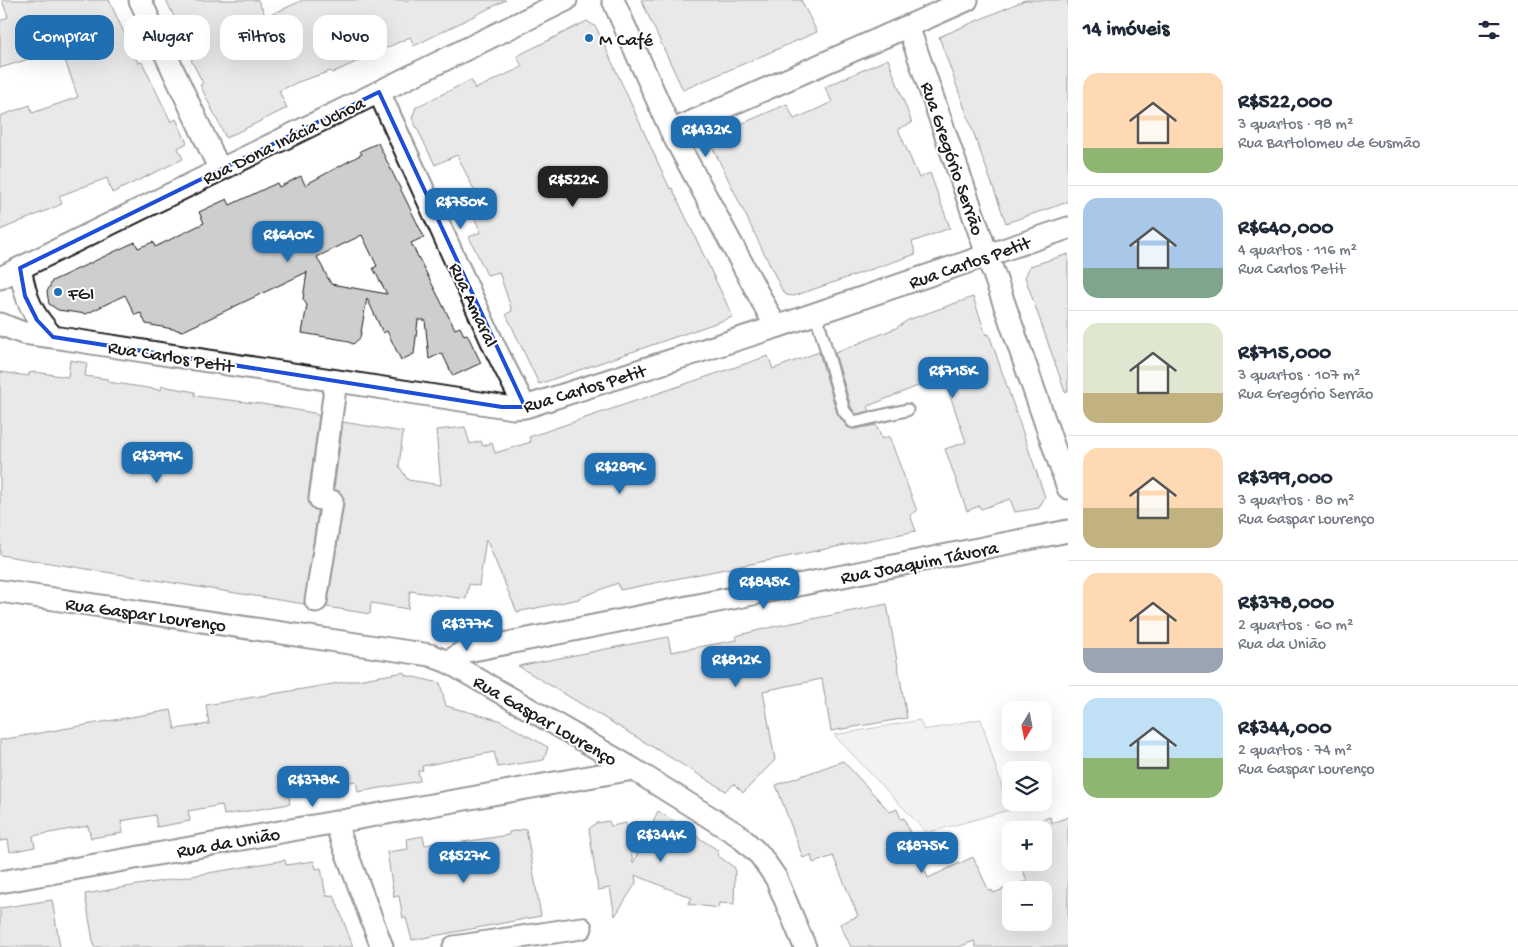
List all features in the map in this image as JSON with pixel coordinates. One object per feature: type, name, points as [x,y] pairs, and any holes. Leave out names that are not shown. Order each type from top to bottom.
[{"type":"street","points":[[140,0],[220,170]]},
{"type":"street","name":"Rua Dona Inácia Uchoa","points":[[0,278],[566,0]]},
{"type":"street","points":[[613,0],[671,130],[776,327]]},
{"type":"street","points":[[671,130],[967,0]]},
{"type":"street","name":"Rua Gregório Serrão","points":[[908,26],[1068,488]]},
{"type":"street","name":"Rua Amaral","points":[[379,92],[495,348],[525,407]]},
{"type":"street","name":"Rua Carlos Petit","points":[[0,324],[23,333],[502,407],[525,407],[816,314],[1068,228]]},
{"type":"street","points":[[20,268],[26,296],[37,320],[54,337]]},
{"type":"street","points":[[316,601],[332,501],[320,499],[336,381]]},
{"type":"street","name":"Rua Joaquim Távora","points":[[448,662],[463,652],[1068,531]]},
{"type":"street","name":"Rua Gaspar Lourenço","points":[[0,591],[430,655],[448,662],[633,769],[738,835],[760,855],[787,899],[805,947]]},
{"type":"street","name":"Rua da União","points":[[0,882],[633,769]]},
{"type":"street","points":[[335,822],[382,947]]},
{"type":"street","points":[[454,947],[581,928]]},
{"type":"lane","points":[[816,314],[844,411],[853,422],[908,410]]},
{"type":"highlighted area","points":[[379,92],[525,407],[502,407],[53,337],[37,320],[25,296],[20,268]]},
{"type":"shaded area","points":[[981,719],[1002,787],[1002,811],[1005,811],[927,833],[834,735],[920,720],[924,730]]},
{"type":"building","points":[[2,0],[109,0],[124,33],[124,60],[142,62],[171,122],[176,119],[187,143],[178,148],[183,159],[112,193],[107,178],[59,196],[62,204],[0,230],[0,116],[30,105],[32,113],[78,97],[65,60],[114,60],[114,15],[15,15],[15,60],[26,60],[0,68],[0,21],[8,17]]},
{"type":"building","points":[[166,0],[258,0],[265,15],[220,15],[220,60],[303,60],[303,15],[270,15],[303,0],[506,0],[414,46],[410,37],[387,48],[387,15],[313,15],[313,60],[360,60],[332,73],[331,71],[298,82],[279,91],[287,108],[226,138],[200,85],[203,83],[191,60],[210,60],[210,15],[173,15]]},
{"type":"building","points":[[641,0],[801,0],[817,32],[683,90]]},
{"type":"building","points":[[1025,0],[1068,0],[1068,202],[1006,223],[939,37]]},
{"type":"building","points":[[587,21],[596,27],[670,189],[672,188],[733,317],[539,384],[506,314],[512,311],[499,272],[487,275],[469,237],[481,232],[467,203],[478,198],[457,155],[435,165],[412,118],[416,107],[471,80],[475,89],[522,67],[517,56]]},
{"type":"building","points":[[888,59],[912,123],[898,129],[919,178],[930,173],[950,228],[912,242],[916,254],[794,296],[786,295],[712,146],[716,135],[787,104],[794,119],[813,111],[832,102],[825,87]]},
{"type":"building","points":[[378,143],[424,237],[411,243],[455,329],[460,327],[464,335],[467,334],[481,363],[453,376],[442,353],[429,359],[425,320],[418,320],[414,354],[401,360],[387,331],[383,333],[367,298],[360,338],[353,344],[344,340],[302,333],[307,305],[303,299],[307,272],[183,331],[146,324],[141,313],[135,315],[125,295],[86,314],[58,310],[49,304],[47,292],[52,281],[135,242],[138,248],[153,242],[155,247],[204,223],[199,212],[227,199],[230,205],[277,183],[279,187],[301,176],[305,185],[362,154],[360,151]],"holes":[[[362,235],[377,266],[373,268],[387,294],[331,284],[317,257]]]},
{"type":"building","points":[[1068,254],[1068,391],[1065,392],[1025,277],[1030,266]]},
{"type":"building","points":[[973,297],[986,335],[989,334],[1045,497],[1039,508],[1015,512],[1010,499],[981,509],[979,506],[967,511],[945,449],[966,442],[945,381],[934,385],[933,380],[868,406],[870,411],[856,414],[851,407],[835,353],[896,328],[908,320]]},
{"type":"building","points":[[819,352],[837,413],[847,427],[855,429],[876,425],[882,439],[889,436],[917,511],[910,515],[916,531],[620,590],[618,583],[579,599],[517,612],[486,539],[479,586],[469,584],[466,599],[410,591],[408,609],[371,603],[370,614],[327,607],[344,503],[340,492],[334,489],[343,422],[403,432],[399,466],[408,480],[441,485],[436,430],[465,427],[470,444],[481,441],[483,446],[492,443],[495,453],[531,442],[529,437],[768,356],[773,369]]},
{"type":"building","points":[[70,360],[87,363],[85,376],[108,379],[108,382],[161,390],[162,386],[195,392],[195,396],[262,404],[314,413],[319,416],[308,497],[309,504],[318,511],[304,604],[0,555],[0,372],[29,376],[29,373],[35,372],[68,377]]},
{"type":"building","points":[[887,604],[907,718],[831,731],[822,679],[763,691],[775,760],[743,793],[734,784],[726,791],[518,666],[668,637],[671,652],[737,640],[736,636],[767,628]]},
{"type":"building","points":[[405,672],[405,675],[440,683],[446,706],[499,720],[548,747],[544,760],[498,767],[494,752],[422,766],[423,770],[418,771],[420,781],[358,792],[356,781],[288,792],[290,804],[224,815],[222,805],[188,811],[190,821],[157,827],[155,815],[121,821],[123,833],[91,838],[88,826],[33,836],[35,847],[10,852],[8,840],[0,841],[0,740],[171,710],[175,729],[209,724],[206,705]]},
{"type":"building","points":[[843,761],[890,812],[897,809],[901,819],[904,818],[928,878],[973,857],[989,891],[992,890],[993,893],[1002,890],[1002,931],[1052,931],[1052,881],[1027,881],[1023,871],[1052,871],[1052,823],[1068,817],[1068,947],[976,947],[974,941],[959,947],[851,947],[840,924],[858,916],[833,856],[813,863],[811,855],[803,858],[776,785]]},
{"type":"building","points":[[658,811],[719,851],[717,855],[735,868],[734,904],[719,903],[718,908],[688,904],[692,898],[635,875],[636,883],[615,916],[610,888],[598,890],[589,829],[596,823],[609,821],[611,826],[626,823],[633,863]]},
{"type":"building","points":[[1050,817],[1051,821],[1038,821]]},
{"type":"building","points":[[526,829],[541,916],[412,940],[406,918],[403,918],[399,896],[394,897],[387,852],[408,849],[407,839],[423,836],[425,845],[442,842],[443,845],[509,835],[509,832]]},
{"type":"building","points":[[285,860],[286,865],[314,861],[316,869],[321,868],[326,896],[334,895],[353,947],[94,947],[85,894]]},
{"type":"building","points":[[52,900],[60,947],[0,947],[0,908]]},
{"type":"place","name":"M Café","points":[[589,38]]},
{"type":"place","name":"FGI","points":[[58,292]]}]
